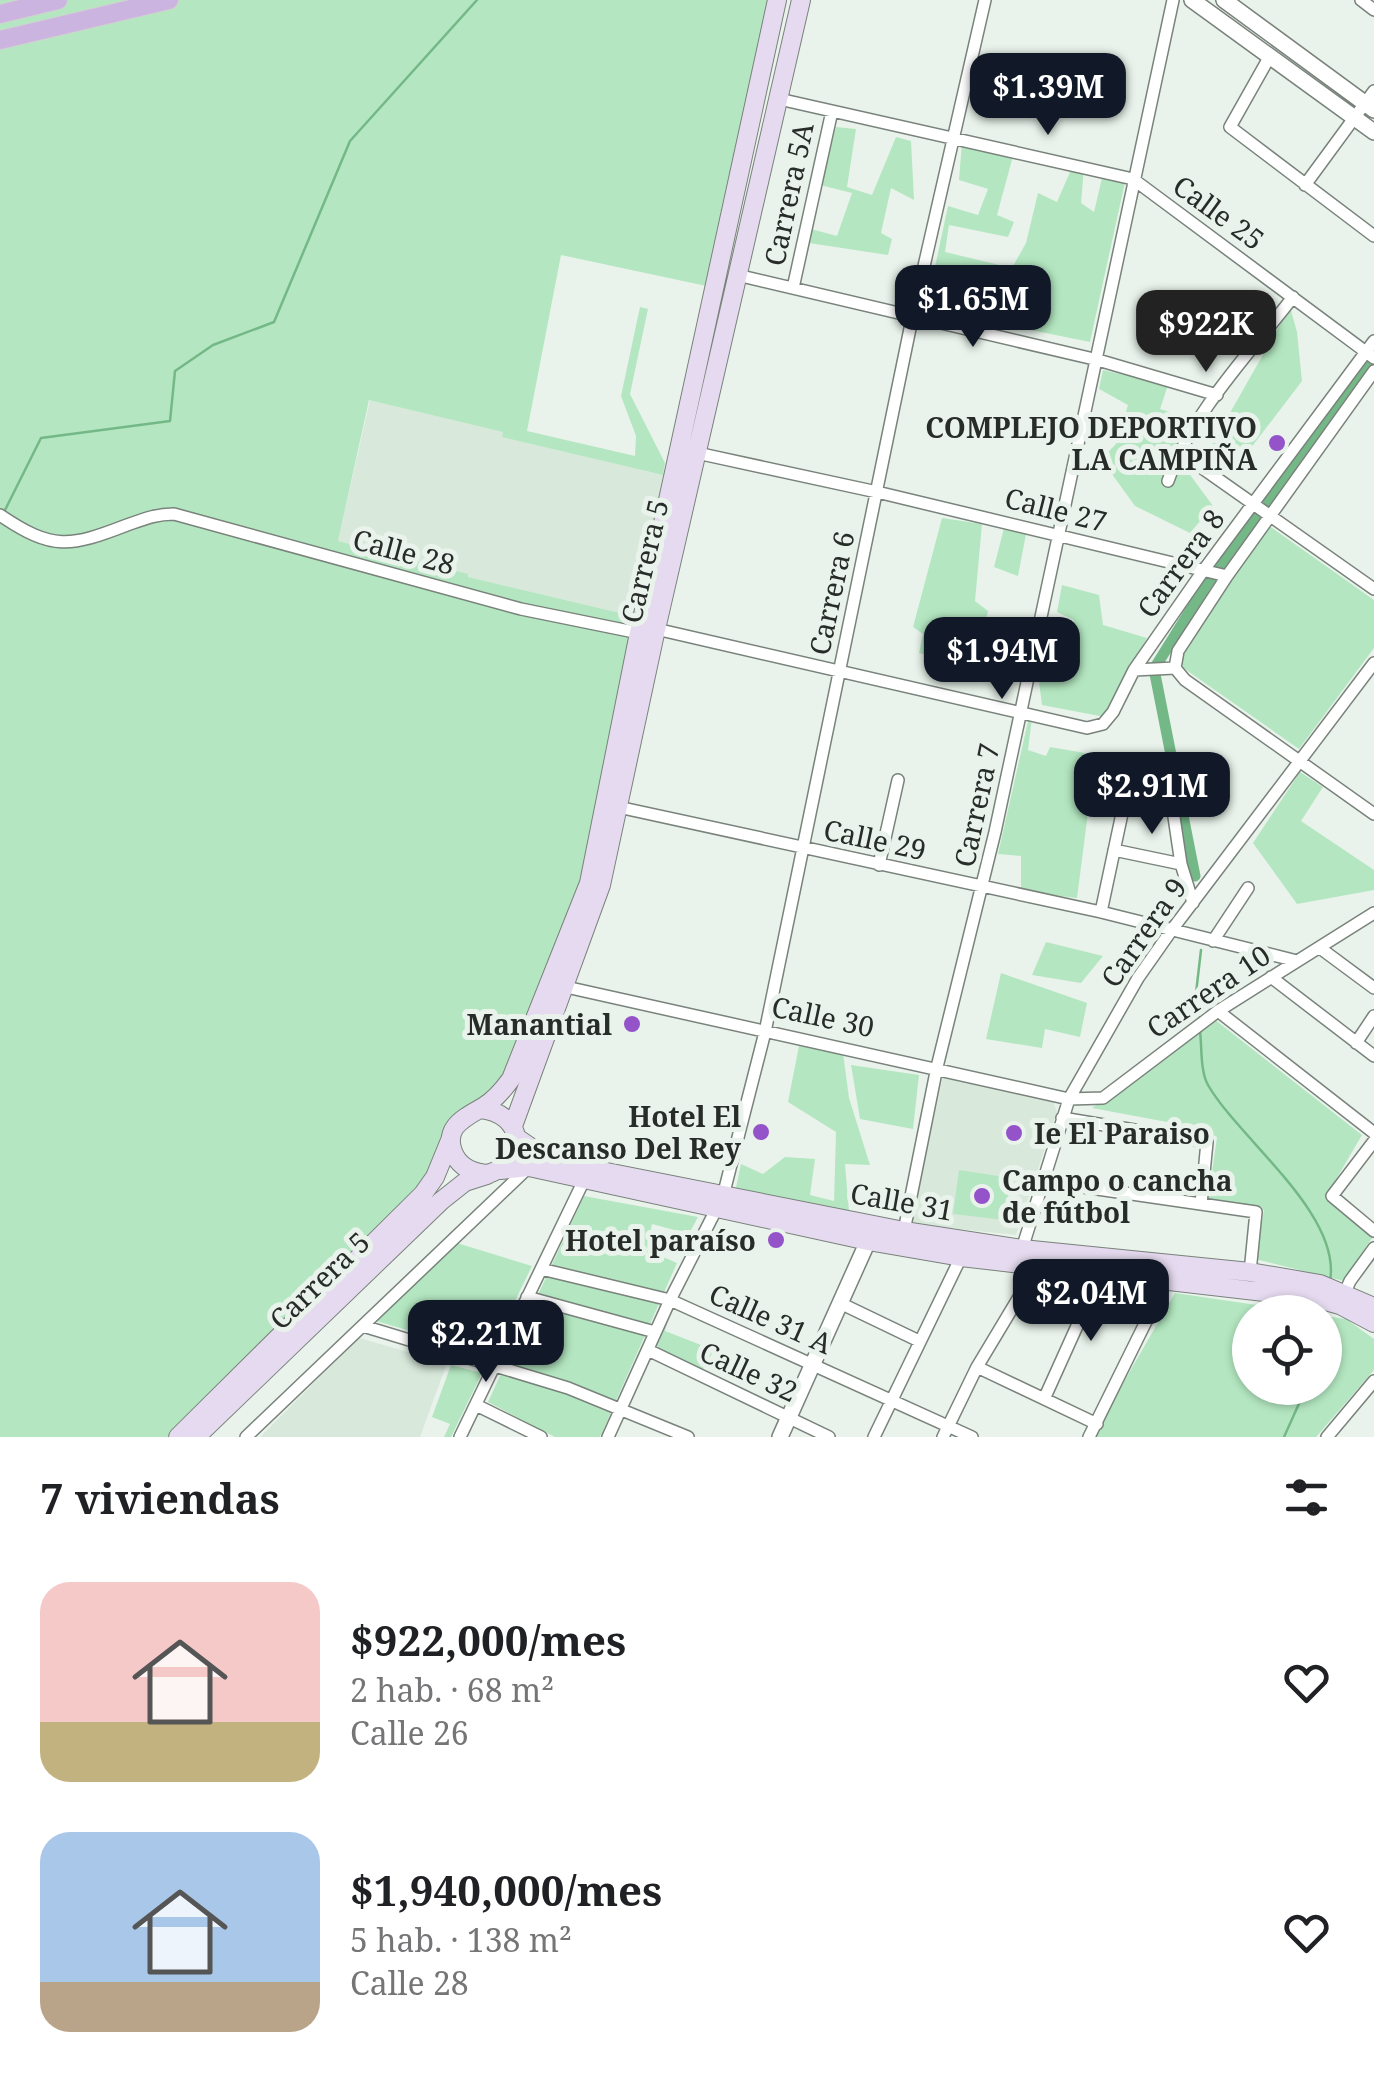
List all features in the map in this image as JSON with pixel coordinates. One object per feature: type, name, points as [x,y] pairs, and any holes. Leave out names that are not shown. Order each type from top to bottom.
[{"type":"main road","points":[[0,14],[58,0]]},
{"type":"main road","points":[[0,40],[169,0]]},
{"type":"main road","name":"Carrera 5","points":[[480,1109],[500,1095],[511,1079],[589,882],[648,631],[777,0]]},
{"type":"main road","name":"Carrera 5","points":[[515,1132],[601,885],[648,631],[697,454],[801,0]]},
{"type":"main road","points":[[178,1437],[423,1194],[435,1176],[452,1132],[458,1121],[480,1109],[493,1110],[515,1132],[510,1162],[494,1172],[475,1173],[456,1158],[452,1132]]},
{"type":"main road","name":"Calle 31","points":[[515,1132],[551,1161],[587,1173],[720,1202],[868,1241],[961,1258],[1021,1257],[1250,1272],[1318,1291]]},
{"type":"main road","name":"Calle 31","points":[[494,1172],[529,1167],[587,1173]]},
{"type":"main road","name":"Carrera 5","points":[[196,1437],[441,1200],[465,1182],[494,1172]]},
{"type":"main road","name":"Calle 31","points":[[720,1202],[904,1232],[1100,1275],[1165,1283]]},
{"type":"main road","points":[[1165,1283],[1318,1291],[1374,1307]]},
{"type":"main road","points":[[1343,1298],[1374,1323]]},
{"type":"street","name":"Carrera 6","points":[[608,1437],[720,1202],[765,1032],[913,314],[985,0]]},
{"type":"street","name":"Carrera 7","points":[[904,1232],[937,1067],[983,888],[1022,712],[1173,0]]},
{"type":"street","points":[[1192,0],[1374,132]]},
{"type":"street","points":[[1224,0],[1371,102],[1355,117],[1305,184]]},
{"type":"street","points":[[1361,0],[1374,10]]},
{"type":"street","points":[[1270,56],[1230,128],[1374,236]]},
{"type":"street","name":"Calle 25","points":[[780,98],[1133,179],[1371,351]]},
{"type":"street","name":"Carrera 5A","points":[[793,288],[832,110]]},
{"type":"street","points":[[737,275],[1098,360],[1217,395]]},
{"type":"street","points":[[1168,481],[1178,451],[1293,297]]},
{"type":"street","name":"Carrera 8","points":[[1175,668],[1178,651],[1214,573],[1264,509],[1371,351]]},
{"type":"street","name":"Carrera 8","points":[[1103,724],[1134,670],[1374,371]]},
{"type":"street","points":[[1178,451],[1374,589]]},
{"type":"street","name":"Calle 27","points":[[697,454],[877,492],[1214,573]]},
{"type":"street","name":"Calle 28","points":[[0,515],[22,530],[57,543],[79,544],[158,514],[174,514],[521,609],[648,631],[1087,728],[1103,724]]},
{"type":"street","name":"Carrera 9","points":[[946,1431],[978,1366],[1022,1292],[1021,1257],[1069,1099],[1138,978],[1374,663]]},
{"type":"street","points":[[1134,670],[1175,668],[1185,680],[1374,814]]},
{"type":"street","points":[[879,865],[898,780]]},
{"type":"street","points":[[1101,912],[1127,790],[1134,783],[1148,781],[1164,789],[1171,798],[1181,864],[1193,903]]},
{"type":"street","name":"Calle 29","points":[[618,807],[1101,912],[1297,961]]},
{"type":"street","points":[[1114,850],[1181,864]]},
{"type":"street","points":[[1213,941],[1248,888]]},
{"type":"street","name":"Carrera 10","points":[[1069,1099],[1103,1098],[1218,1010],[1374,914]]},
{"type":"street","points":[[1320,948],[1374,988]]},
{"type":"street","points":[[1271,977],[1374,1056]]},
{"type":"street","name":"Calle 30","points":[[566,986],[1069,1099]]},
{"type":"street","points":[[1218,1010],[1374,1133]]},
{"type":"street","points":[[1356,1042],[1374,1016]]},
{"type":"street","points":[[1062,1118],[1207,1142],[1202,1204]]},
{"type":"street","points":[[1374,1140],[1332,1196],[1374,1231]]},
{"type":"street","points":[[246,1437],[529,1167]]},
{"type":"street","points":[[460,1437],[587,1173]]},
{"type":"street","points":[[1042,1181],[1256,1212],[1250,1272]]},
{"type":"street","points":[[780,1437],[868,1241],[904,1232]]},
{"type":"street","points":[[1343,1298],[1350,1281],[1374,1248]]},
{"type":"street","points":[[874,1437],[961,1258]]},
{"type":"street","name":"Calle 31 A","points":[[541,1269],[670,1300],[892,1400],[946,1431],[972,1437]]},
{"type":"street","points":[[1045,1397],[1100,1275]]},
{"type":"street","points":[[1090,1437],[1165,1283]]},
{"type":"street","points":[[527,1297],[656,1332]]},
{"type":"street","points":[[842,1304],[918,1341]]},
{"type":"street","points":[[363,1326],[568,1388],[688,1437]]},
{"type":"street","name":"Calle 32","points":[[648,1350],[829,1437]]},
{"type":"street","points":[[978,1366],[1097,1424]]},
{"type":"street","points":[[1327,1437],[1374,1381]]},
{"type":"street","points":[[476,1405],[535,1436]]},
{"type":"shaded area","points":[[370,400],[663,475],[637,617],[467,577],[338,541]]},
{"type":"shaded area","points":[[944,1072],[1051,1096],[1057,1112],[1016,1235],[911,1224]]},
{"type":"shaded area","points":[[359,1338],[447,1363],[420,1437],[260,1437]]},
{"type":"green space","points":[[0,0],[773,0],[711,287],[561,255],[527,431],[635,456],[636,436],[621,396],[640,307],[648,309],[630,394],[665,463],[663,475],[369,400],[338,541],[637,617],[593,847],[508,1077],[479,1106],[431,1174],[172,1437],[0,1437]]},
{"type":"green space","points":[[836,127],[856,129],[847,187],[872,195],[896,137],[911,141],[914,200],[891,188],[881,233],[892,239],[888,255],[809,243],[811,229],[837,236],[852,193],[820,185]]},
{"type":"green space","points":[[962,142],[1013,156],[997,215],[1014,222],[1008,237],[949,225],[945,252],[1012,268],[1026,243],[1038,193],[1057,202],[1070,172],[1084,168],[1081,203],[1094,212],[1102,178],[1125,182],[1090,342],[926,309],[948,206],[978,215],[988,189],[959,180]]},
{"type":"green space","points":[[1290,307],[1302,381],[1234,470],[1205,457]]},
{"type":"green space","points":[[1103,370],[1168,385],[1160,409],[1186,417],[1174,453],[1213,506],[1190,533],[1135,506],[1101,459],[1116,444],[1128,405],[1099,389]]},
{"type":"green space","points":[[942,518],[982,524],[975,601],[988,611],[975,668],[919,653],[923,634],[913,627]]},
{"type":"green space","points":[[1268,525],[1374,600],[1374,648],[1299,749],[1172,660]]},
{"type":"green space","points":[[1004,528],[1026,534],[1018,576],[994,567]]},
{"type":"green space","points":[[1062,585],[1099,595],[1103,625],[1147,638],[1105,717],[1042,705],[1037,666],[1057,665],[1074,620],[1057,612]]},
{"type":"green space","points":[[1029,717],[1032,718],[1028,750],[1046,756],[1050,747],[1085,753],[1075,797],[1089,805],[1077,898],[1021,891],[1021,856],[998,854]]},
{"type":"green space","points":[[1300,772],[1323,787],[1301,821],[1374,870],[1374,890],[1297,904],[1253,843]]},
{"type":"green space","points":[[1046,942],[1103,956],[1081,983],[1032,975]]},
{"type":"green space","points":[[1001,973],[1087,1003],[1080,1037],[1045,1029],[1042,1048],[986,1039]]},
{"type":"green space","points":[[1214,1019],[1362,1135],[1325,1198],[1374,1235],[1344,1281],[1255,1259],[1264,1210],[1208,1200],[1217,1137],[1199,1128],[1092,1108]]},
{"type":"green space","points":[[799,1046],[843,1053],[849,1098],[870,1165],[845,1164],[849,1212],[735,1192],[741,1164],[763,1174],[785,1157],[815,1159],[810,1195],[834,1201],[836,1132],[788,1102]]},
{"type":"green space","points":[[851,1065],[919,1075],[913,1129],[860,1119]]},
{"type":"green space","name":"Campo o cancha de fútbol","points":[[959,1170],[1011,1178],[1005,1220],[953,1214]]},
{"type":"green space","points":[[584,1196],[698,1217],[689,1234],[652,1224],[647,1250],[677,1263],[600,1437],[555,1437],[488,1402]]},
{"type":"green space","points":[[457,1243],[532,1266],[489,1354],[376,1321]]},
{"type":"green space","points":[[1175,1293],[1232,1301],[1232,1405],[1342,1405],[1342,1318],[1374,1339],[1374,1370],[1316,1437],[1092,1437]]},
{"type":"green space","points":[[672,1304],[665,1331],[714,1350],[702,1371],[654,1347]]},
{"type":"green space","points":[[451,1365],[482,1373],[451,1437],[444,1437],[450,1424],[432,1417]]},
{"type":"waterway","points":[[5,510],[41,438],[170,421],[175,371],[213,345],[274,322],[350,141],[477,0]]},
{"type":"waterway","points":[[1195,876],[1154,669],[1207,584],[1374,357]]},
{"type":"waterway","points":[[1199,1018],[1196,993],[1201,950]]},
{"type":"waterway","points":[[1200,1031],[1202,1066],[1208,1085],[1305,1204],[1329,1256],[1330,1281]]},
{"type":"waterway","points":[[1284,1437],[1298,1405]]},
{"type":"place","name":"COMPLEJO DEPORTIVO LA CAMPIÑA","points":[[1277,443]]},
{"type":"place","name":"Manantial","points":[[632,1024]]},
{"type":"place","name":"Hotel El Descanso Del Rey","points":[[761,1132]]},
{"type":"place","name":"Ie El Paraiso","points":[[1014,1133]]},
{"type":"place","name":"Campo o cancha de fútbol","points":[[982,1196]]},
{"type":"place","name":"Hotel paraíso","points":[[776,1240]]}]
